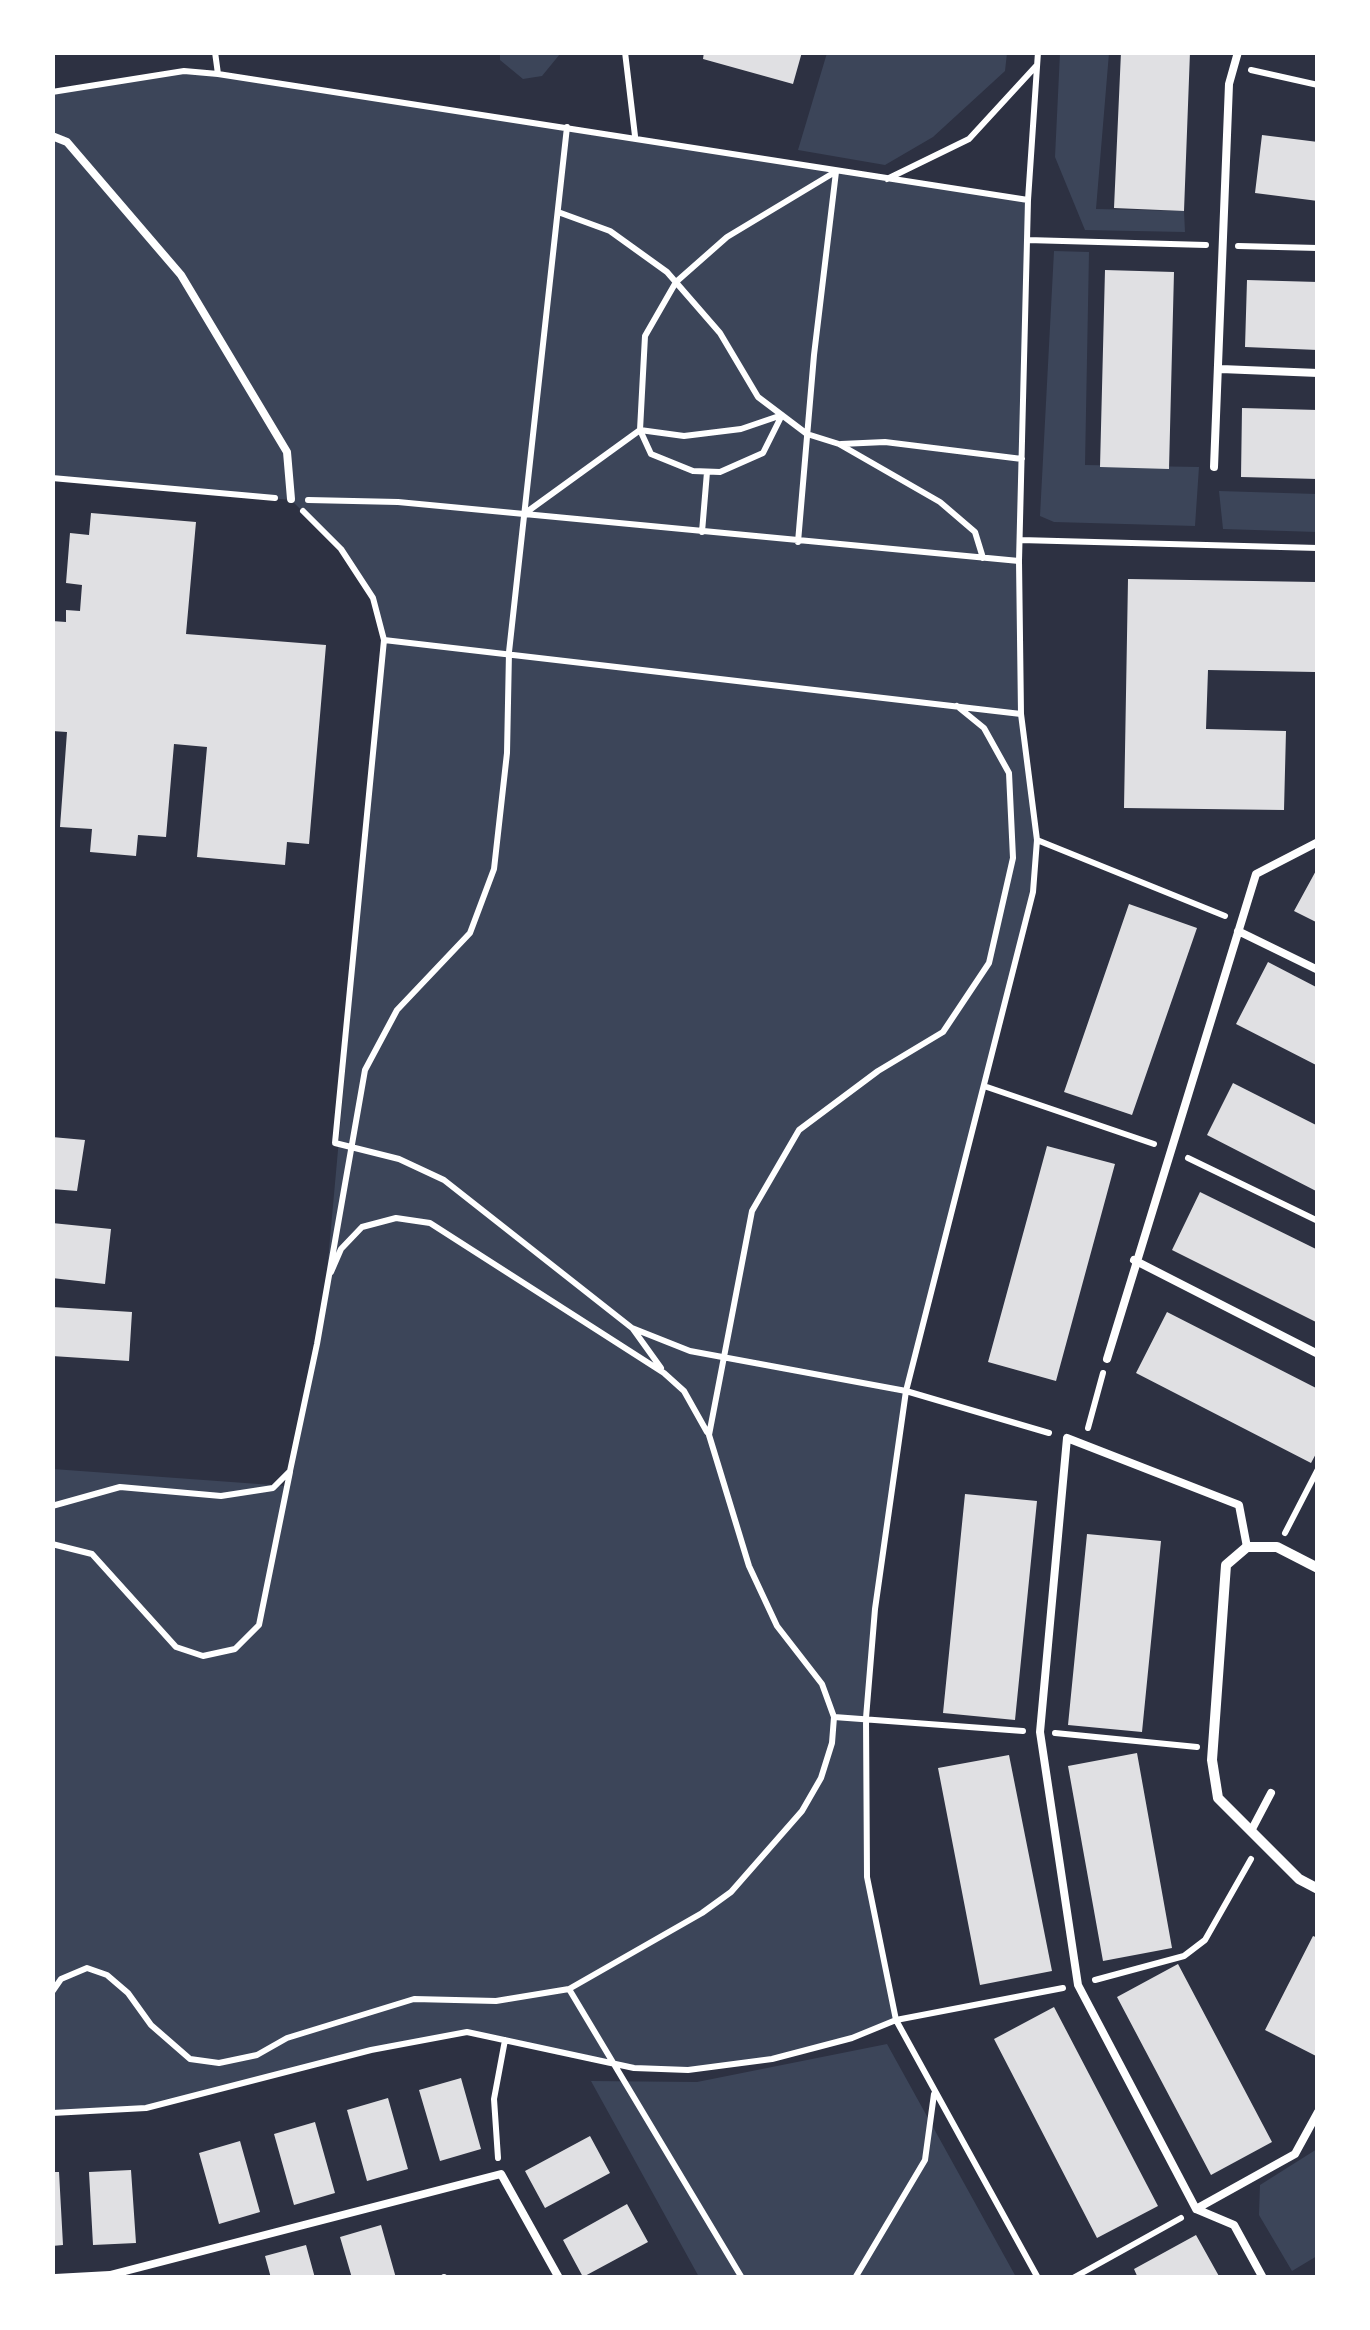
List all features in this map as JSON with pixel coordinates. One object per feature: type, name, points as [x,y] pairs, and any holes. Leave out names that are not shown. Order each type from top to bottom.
[{"type":"street","points":[[1318,1568],[1277,1547],[1247,1547],[1226,1565],[1212,1760],[1218,1798],[1299,1879],[1318,1889]]},
{"type":"lane","points":[[1214,467],[1221,369],[1229,84],[1238,52]]},
{"type":"lane","points":[[52,136],[67,142],[180,275],[287,452],[291,500]]},
{"type":"lane","points":[[1221,369],[1318,372]]},
{"type":"lane","points":[[1107,1359],[1134,1260],[1256,874],[1318,842]]},
{"type":"lane","points":[[1239,926],[1318,970]]},
{"type":"lane","points":[[1134,1260],[1318,1354]]},
{"type":"lane","points":[[1247,1547],[1239,1505],[1067,1438],[1040,1732],[1078,1985],[1196,2209],[1234,2225],[1263,2278]]},
{"type":"lane","points":[[1252,1832],[1271,1793]]},
{"type":"lane","points":[[1196,2209],[1294,2154],[1318,2112]]},
{"type":"lane","points":[[55,2278],[110,2276],[501,2174],[560,2278]]},
{"type":"path","points":[[214,52],[218,74]]},
{"type":"path","points":[[625,52],[635,136]]},
{"type":"path","points":[[1038,52],[1028,200],[1019,561],[1021,714],[1036,840],[1033,892],[906,1392],[874,1609],[866,1718],[867,1877],[896,2020],[1038,2278]]},
{"type":"path","points":[[886,180],[970,139],[1037,64]]},
{"type":"path","points":[[1234,66],[1318,86]]},
{"type":"path","points":[[52,92],[170,73],[218,74],[1028,200]]},
{"type":"path","points":[[52,1544],[92,1554],[176,1647],[204,1656],[235,1649],[259,1626],[353,1146],[364,1070],[397,1010],[470,934],[494,868],[507,753],[509,652],[567,128]]},
{"type":"path","points":[[782,415],[763,454],[720,472],[693,471],[651,454],[640,430],[645,336],[676,282],[727,237],[836,171]]},
{"type":"path","points":[[798,542],[836,171]]},
{"type":"path","points":[[558,212],[610,231],[676,282],[720,333],[758,396],[807,434],[839,444],[940,502],[975,532],[983,558]]},
{"type":"path","points":[[1027,240],[1318,248]]},
{"type":"path","points":[[524,514],[640,430],[684,436],[740,429],[782,415]]},
{"type":"path","points":[[839,444],[885,442],[1022,459]]},
{"type":"path","points":[[702,532],[708,472]]},
{"type":"path","points":[[52,478],[291,500],[398,502],[1019,561]]},
{"type":"path","points":[[291,500],[341,549],[374,598],[384,640],[336,1143],[398,1158],[444,1180],[632,1328],[664,1373]]},
{"type":"path","points":[[1020,540],[1318,548]]},
{"type":"path","points":[[384,640],[1021,714]]},
{"type":"path","points":[[708,1434],[752,1211],[800,1130],[878,1071],[943,1032],[989,963],[1013,858],[1009,774],[984,728],[957,706]]},
{"type":"path","points":[[1036,840],[1239,926]]},
{"type":"path","points":[[984,1086],[1169,1149],[1318,1221]]},
{"type":"path","points":[[52,1992],[60,1979],[88,1968],[106,1975],[128,1993],[151,2025],[190,2059],[219,2063],[256,2055],[288,2038],[414,1999],[496,2001],[569,1989],[702,1913],[731,1892],[802,1811],[821,1778],[832,1743],[834,1717],[822,1684],[778,1626],[749,1566],[708,1434],[684,1391],[664,1373],[592,1331],[506,1268],[430,1222],[396,1218],[362,1227],[341,1249],[326,1282]]},
{"type":"path","points":[[632,1328],[720,1359],[906,1392],[1067,1438]]},
{"type":"path","points":[[1083,1444],[1107,1359]]},
{"type":"path","points":[[1277,1547],[1318,1469]]},
{"type":"path","points":[[52,1506],[120,1487],[221,1496],[273,1488],[290,1471]]},
{"type":"path","points":[[834,1717],[866,1718]]},
{"type":"path","points":[[52,2113],[146,2108],[371,2050],[467,2032],[610,2063],[688,2070],[772,2060],[852,2038],[896,2020],[1078,1985],[1184,1956],[1204,1940],[1261,1841]]},
{"type":"path","points":[[569,1989],[742,2278]]},
{"type":"path","points":[[501,2174],[494,2099],[505,2040]]},
{"type":"path","points":[[854,2278],[925,2160],[934,2092]]},
{"type":"path","points":[[1073,2278],[1196,2209]]},
{"type":"shaded area","points":[[827,52],[1007,53],[1005,71],[933,137],[885,165],[798,150]]},
{"type":"shaded area","points":[[500,53],[560,54],[542,76],[523,79],[500,60]]},
{"type":"shaded area","points":[[1060,53],[1109,53],[1096,209],[1184,211],[1185,232],[1085,230],[1055,157]]},
{"type":"shaded area","points":[[184,71],[1028,200],[1019,561],[1021,714],[1037,840],[1033,892],[906,1391],[875,1609],[866,1718],[867,1877],[896,2020],[852,2038],[772,2059],[688,2070],[634,2068],[467,2032],[371,2050],[146,2108],[53,2113],[53,1469],[286,1486],[326,1283],[384,640],[373,598],[341,549],[291,500],[53,478],[53,92]]},
{"type":"shaded area","points":[[1054,251],[1089,252],[1085,465],[1199,467],[1195,526],[1054,522],[1040,516]]},
{"type":"shaded area","points":[[1219,491],[1317,494],[1317,532],[1223,529]]},
{"type":"shaded area","points":[[887,2044],[1016,2277],[699,2277],[591,2081],[697,2082]]},
{"type":"shaded area","points":[[1317,2149],[1317,2256],[1292,2271],[1259,2215],[1260,2185]]},
{"type":"building","points":[[704,52],[802,52],[793,84],[703,59]]},
{"type":"building","points":[[1121,52],[1190,52],[1184,211],[1114,208]]},
{"type":"building","points":[[1262,135],[1318,142],[1318,201],[1255,193]]},
{"type":"building","points":[[1105,270],[1174,272],[1169,469],[1100,467]]},
{"type":"building","points":[[1247,280],[1318,282],[1318,350],[1245,347]]},
{"type":"building","points":[[1242,408],[1318,410],[1318,479],[1241,477]]},
{"type":"building","points":[[91,513],[196,522],[186,634],[326,645],[309,844],[287,842],[285,865],[197,857],[207,747],[174,744],[166,837],[138,835],[136,856],[90,852],[92,829],[60,827],[67,732],[52,731],[52,621],[66,622],[66,610],[80,611],[82,585],[66,583],[70,533],[89,535]]},
{"type":"building","points":[[1128,579],[1316,582],[1315,672],[1208,670],[1206,729],[1286,731],[1284,810],[1124,808]]},
{"type":"building","points":[[1318,867],[1318,923],[1294,911]]},
{"type":"building","points":[[1129,904],[1197,928],[1132,1115],[1064,1092]]},
{"type":"building","points":[[1268,962],[1318,988],[1318,1066],[1236,1024]]},
{"type":"building","points":[[1233,1083],[1318,1126],[1318,1192],[1207,1135]]},
{"type":"building","points":[[52,1137],[85,1140],[77,1191],[52,1189]]},
{"type":"building","points":[[1047,1146],[1115,1164],[1056,1381],[988,1362]]},
{"type":"building","points":[[1200,1192],[1318,1250],[1318,1323],[1172,1250]]},
{"type":"building","points":[[52,1223],[111,1229],[105,1284],[52,1278]]},
{"type":"building","points":[[52,1307],[132,1312],[129,1361],[52,1356]]},
{"type":"building","points":[[1167,1312],[1318,1389],[1318,1450],[1311,1463],[1136,1373]]},
{"type":"building","points":[[965,1494],[1037,1501],[1015,1720],[943,1713]]},
{"type":"building","points":[[1087,1534],[1161,1541],[1142,1732],[1068,1725]]},
{"type":"building","points":[[1137,1753],[1172,1948],[1103,1961],[1068,1766]]},
{"type":"building","points":[[1009,1755],[1052,1971],[980,1985],[938,1768]]},
{"type":"building","points":[[1313,1936],[1318,1938],[1318,2057],[1265,2030]]},
{"type":"building","points":[[1178,1964],[1272,2142],[1211,2175],[1117,1997]]},
{"type":"building","points":[[1054,2007],[1158,2206],[1097,2238],[994,2039]]},
{"type":"building","points":[[461,2078],[481,2149],[440,2161],[419,2090]]},
{"type":"building","points":[[388,2098],[408,2169],[367,2181],[347,2110]]},
{"type":"building","points":[[315,2122],[335,2193],[294,2205],[274,2134]]},
{"type":"building","points":[[590,2136],[610,2173],[545,2208],[525,2171]]},
{"type":"building","points":[[240,2141],[260,2212],[219,2224],[199,2153]]},
{"type":"building","points":[[131,2170],[136,2243],[93,2245],[89,2172]]},
{"type":"building","points":[[52,2172],[59,2172],[63,2245],[52,2246]]},
{"type":"building","points":[[627,2204],[648,2242],[583,2277],[563,2240]]},
{"type":"building","points":[[381,2225],[396,2278],[352,2278],[340,2237]]},
{"type":"building","points":[[1196,2235],[1220,2278],[1138,2278],[1134,2269]]},
{"type":"building","points":[[306,2245],[315,2278],[271,2278],[265,2256]]}]
